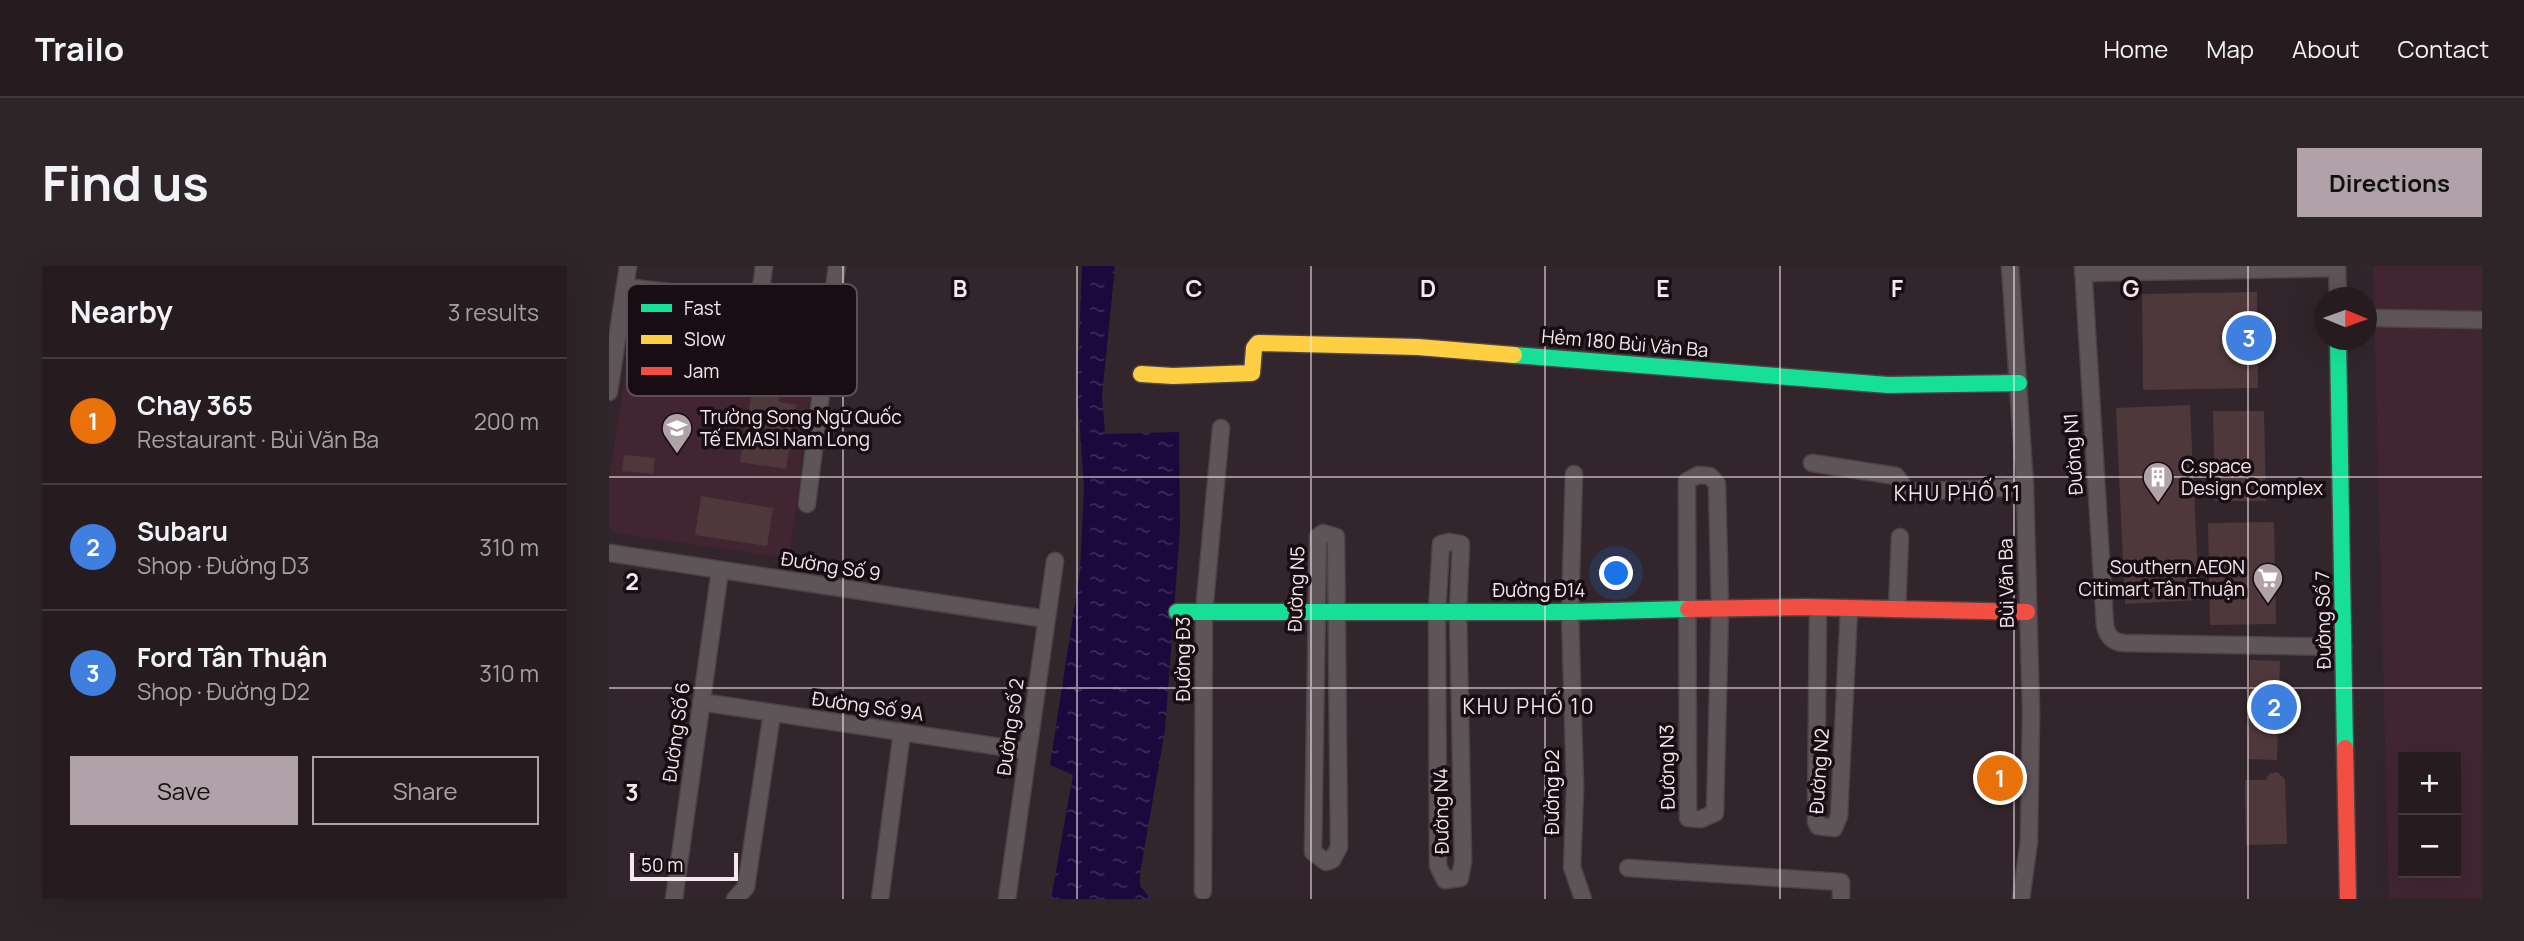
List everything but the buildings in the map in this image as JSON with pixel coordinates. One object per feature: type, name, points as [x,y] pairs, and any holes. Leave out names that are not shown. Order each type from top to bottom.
[{"type":"street","points":[[609,392],[628,266]]},
{"type":"street","points":[[762,284],[765,266]]},
{"type":"street","points":[[836,284],[838,266]]},
{"type":"street","name":"Bùi Văn Ba","points":[[2010,266],[2025,488],[2031,712],[2029,841],[2021,899]]},
{"type":"street","points":[[2083,269],[2337,267],[2338,287]]},
{"type":"street","name":"Đường N1","points":[[2083,269],[2105,625],[2111,639],[2124,643],[2344,647]]},
{"type":"street","points":[[2377,318],[2482,320]]},
{"type":"street","name":"Hẻm 180 Bùi Văn Ba","points":[[1140,373],[1173,376],[1253,372],[1254,348],[1258,343],[1266,343],[1418,347],[1888,385],[2019,383]]},
{"type":"street","name":"Đường Số 7","points":[[2339,350],[2348,899]]},
{"type":"street","points":[[807,503],[821,396]]},
{"type":"street","name":"Đường Đ3","points":[[1203,891],[1204,612],[1221,428]]},
{"type":"street","points":[[1812,463],[1896,475],[1907,492],[2025,488]]},
{"type":"street","name":"Đường Đ2","points":[[1574,474],[1570,612],[1575,788],[1572,867],[1583,899]]},
{"type":"street","points":[[1686,609],[1687,481],[1698,475],[1710,476],[1717,484],[1720,608]]},
{"type":"street","name":"Đường N5","points":[[1323,533],[1336,537],[1339,847],[1332,860],[1326,862],[1314,852],[1316,611],[1318,537],[1323,533]]},
{"type":"street","points":[[1897,610],[1900,537]]},
{"type":"street","name":"Đường N4","points":[[1441,544],[1461,544],[1458,610],[1463,861],[1460,878],[1445,880],[1439,866],[1437,610],[1441,544]]},
{"type":"street","name":"Đường Số 9","points":[[609,554],[1046,619]]},
{"type":"street","name":"Đường số 2","points":[[1007,899],[1055,561]]},
{"type":"street","name":"Đường Số 6","points":[[674,899],[720,570]]},
{"type":"street","name":"Đường Đ14","points":[[1177,612],[1570,612],[1720,608],[2027,612]]},
{"type":"street","name":"Đường N3","points":[[1686,609],[1688,818],[1701,819],[1715,813],[1720,608]]},
{"type":"street","name":"Đường N2","points":[[1818,608],[1817,821],[1818,826],[1834,828],[1839,816],[1849,608]]},
{"type":"street","name":"Đường Số 9A","points":[[701,702],[1028,751]]},
{"type":"street","points":[[735,899],[746,887],[772,713]]},
{"type":"street","points":[[880,899],[902,732]]},
{"type":"street","points":[[1628,868],[1841,882],[1840,899]]},
{"type":"shaded area","points":[[2373,266],[2482,266],[2482,899],[2389,899],[2375,350],[2377,287],[2374,287]]},
{"type":"shaded area","name":"Trường Song Ngữ Quốc Tế EMASI Nam Long","points":[[627,362],[627,396],[810,396],[789,558],[614,533],[609,527],[609,481]]},
{"type":"water","points":[[1082,266],[1115,266],[1102,396],[1105,434],[1179,432],[1180,530],[1165,730],[1140,873],[1140,886],[1151,899],[1051,899],[1073,775],[1050,765],[1080,571],[1084,488],[1077,389]]},
{"type":"traffic: fast","points":[[2338,350],[2345,748]]},
{"type":"traffic: fast","points":[[1514,355],[1888,385],[2019,383]]},
{"type":"traffic: fast","points":[[1177,612],[1570,612],[1688,609]]},
{"type":"traffic: slow","points":[[1141,374],[1173,376],[1252,373],[1254,348],[1258,343],[1418,347],[1514,355]]},
{"type":"traffic: jam","points":[[1688,609],[1804,607],[2027,612]]},
{"type":"traffic: jam","points":[[2345,748],[2348,899]]},
{"type":"place","name":"Ford Tân Thuận","points":[[2249,338]]},
{"type":"place","name":"Trường Song Ngữ Quốc Tế EMASI Nam Long","points":[[677,455]]},
{"type":"place","name":"C.space Design Complex","points":[[2158,504]]},
{"type":"place","name":"Southern AEON Citimart Tân Thuận","points":[[2268,605]]},
{"type":"place","name":"Subaru","points":[[2274,707]]},
{"type":"place","name":"Chay 365","points":[[2000,778]]},
{"type":"district","name":"KHU PHỐ 11","points":[[1958,494]]},
{"type":"district","name":"KHU PHỐ 10","points":[[1529,707]]}]
